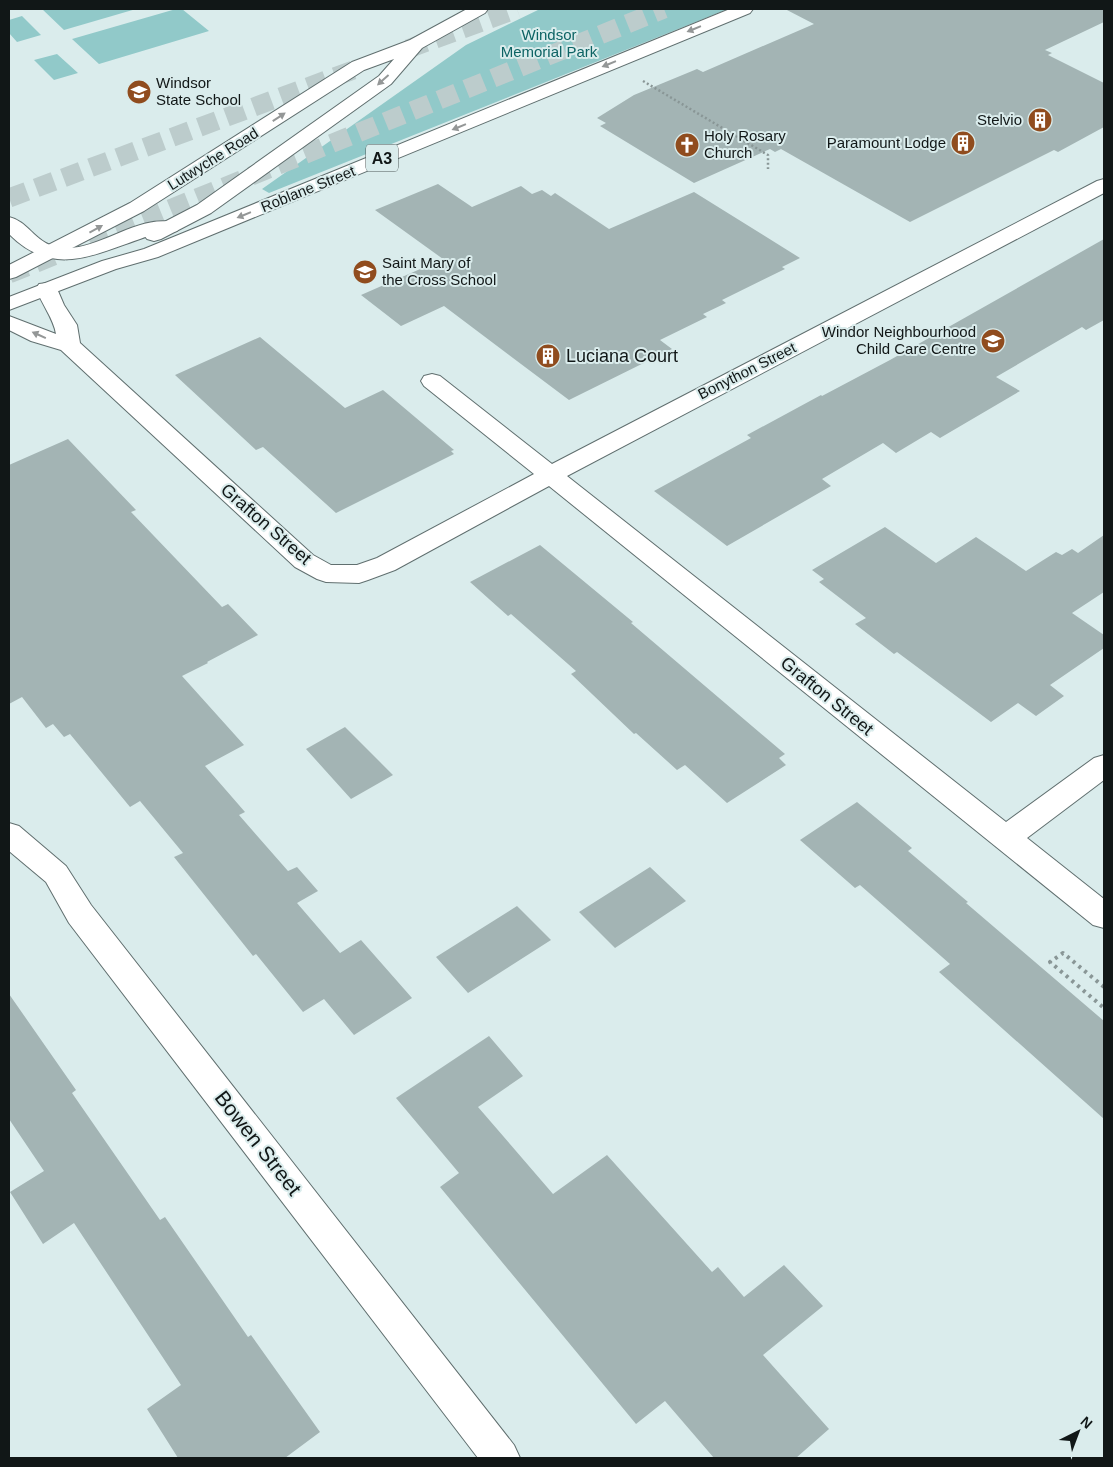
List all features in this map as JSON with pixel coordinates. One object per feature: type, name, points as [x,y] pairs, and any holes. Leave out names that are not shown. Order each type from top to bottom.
[{"type":"main road","name":"Lutwyche Road","points":[[9,274],[136,207],[358,66],[416,44],[479,9]]},
{"type":"main road","name":"Roblane Street","points":[[9,304],[108,265],[151,253],[744,9]]},
{"type":"main road","name":"Lutwyche Road","points":[[108,265],[138,243],[170,227],[224,195],[384,80],[416,44]]},
{"type":"main road","name":"Bonython Street","points":[[550,475],[1104,185]]},
{"type":"main road","points":[[9,223],[29,242],[40,249],[67,254],[94,250],[146,230],[170,227]]},
{"type":"main road","points":[[47,289],[53,306],[66,325],[70,345]]},
{"type":"main road","name":"Grafton Street","points":[[9,323],[29,330],[39,336],[70,345],[304,561],[326,573],[359,574],[386,564],[550,475]]},
{"type":"main road","name":"Grafton Street","points":[[432,381],[1104,916]]},
{"type":"main road","points":[[1006,838],[1104,765]]},
{"type":"main road","name":"Bowen Street","points":[[9,834],[56,874],[80,914],[502,1458]]},
{"type":"path","points":[[647,84],[768,155],[768,169]]},
{"type":"path","points":[[1104,987],[1063,952],[1050,962],[1104,1008]]},
{"type":"green space","points":[[42,9],[136,9],[64,30]]},
{"type":"green space","points":[[176,9],[182,9],[209,31],[99,64],[72,39]]},
{"type":"green space","name":"Windsor Memorial Park","points":[[540,9],[728,9],[269,193],[262,189],[466,45]]},
{"type":"green space","points":[[22,16],[41,35],[17,42],[9,33],[9,20]]},
{"type":"green space","points":[[57,54],[78,73],[54,80],[34,60]]},
{"type":"building","points":[[785,9],[1104,9],[1104,22],[1045,50],[1052,53],[1048,55],[1104,83],[1104,127],[1058,152],[1054,150],[910,222],[781,149],[775,152],[770,149],[694,183],[600,126],[606,123],[597,118],[634,95],[697,69],[703,72],[814,24]]},
{"type":"building","points":[[438,184],[472,207],[521,186],[532,194],[542,190],[551,196],[555,193],[609,229],[694,192],[800,258],[782,267],[785,269],[722,300],[726,303],[703,314],[707,317],[660,340],[672,349],[569,400],[444,306],[401,326],[361,295],[443,259],[375,210]]},
{"type":"building","points":[[1104,239],[1104,320],[1086,330],[1082,327],[996,377],[1020,391],[940,438],[931,432],[896,453],[883,443],[822,479],[831,486],[727,546],[654,491],[751,438],[747,435],[890,360]]},
{"type":"building","points":[[260,337],[345,408],[383,390],[454,450],[451,451],[454,454],[336,513],[263,447],[256,450],[175,375]]},
{"type":"building","points":[[68,439],[136,510],[131,512],[222,607],[228,604],[258,635],[182,676],[244,745],[205,766],[245,812],[239,815],[288,871],[297,867],[318,891],[297,903],[340,953],[361,940],[412,998],[354,1035],[324,999],[303,1012],[256,954],[253,956],[174,857],[183,853],[140,801],[130,807],[70,734],[64,737],[53,724],[46,728],[22,697],[9,704],[9,465]]},
{"type":"building","points":[[885,527],[936,563],[976,537],[1026,571],[1056,552],[1062,555],[1072,549],[1078,553],[1104,535],[1104,592],[1072,613],[1104,635],[1104,648],[1050,685],[1064,696],[1036,716],[1018,703],[991,722],[897,652],[894,654],[855,624],[866,618],[819,582],[824,579],[812,570]]},
{"type":"building","points":[[540,545],[633,622],[631,623],[785,754],[779,758],[786,765],[727,803],[685,765],[677,770],[636,733],[634,734],[571,674],[576,671],[511,614],[508,616],[470,582]]},
{"type":"building","points":[[345,727],[393,775],[351,799],[306,749]]},
{"type":"building","points":[[857,802],[912,848],[908,851],[968,902],[966,903],[1104,1021],[1104,1119],[939,972],[950,964],[860,885],[855,888],[800,840]]},
{"type":"building","points":[[650,867],[686,901],[615,948],[579,912]]},
{"type":"building","points":[[517,906],[551,940],[468,993],[436,957]]},
{"type":"building","points":[[9,994],[76,1090],[72,1093],[160,1220],[165,1217],[248,1337],[251,1335],[320,1432],[285,1458],[178,1458],[147,1409],[181,1385],[74,1223],[43,1244],[10,1192],[44,1171],[9,1119]]},
{"type":"building","points":[[489,1036],[523,1076],[478,1107],[553,1194],[607,1155],[712,1272],[718,1267],[744,1297],[784,1265],[823,1306],[763,1355],[829,1429],[796,1458],[714,1458],[665,1401],[636,1424],[440,1187],[459,1173],[396,1098]]},
{"type":"tunnel","points":[[408,49],[517,9]]},
{"type":"tunnel","points":[[9,274],[664,9]]},
{"type":"tunnel","points":[[9,198],[356,69]]},
{"type":"place","name":"Windsor State School","points":[[139,92]]},
{"type":"place","name":"Stelvio","points":[[1040,120]]},
{"type":"place","name":"Paramount Lodge","points":[[963,143]]},
{"type":"place","name":"Holy Rosary Church","points":[[687,145]]},
{"type":"place","name":"Saint Mary of the Cross School","points":[[365,272]]},
{"type":"place","name":"Windor Neighbourhood Child Care Centre","points":[[993,341]]},
{"type":"place","name":"Luciana Court","points":[[548,356]]}]
